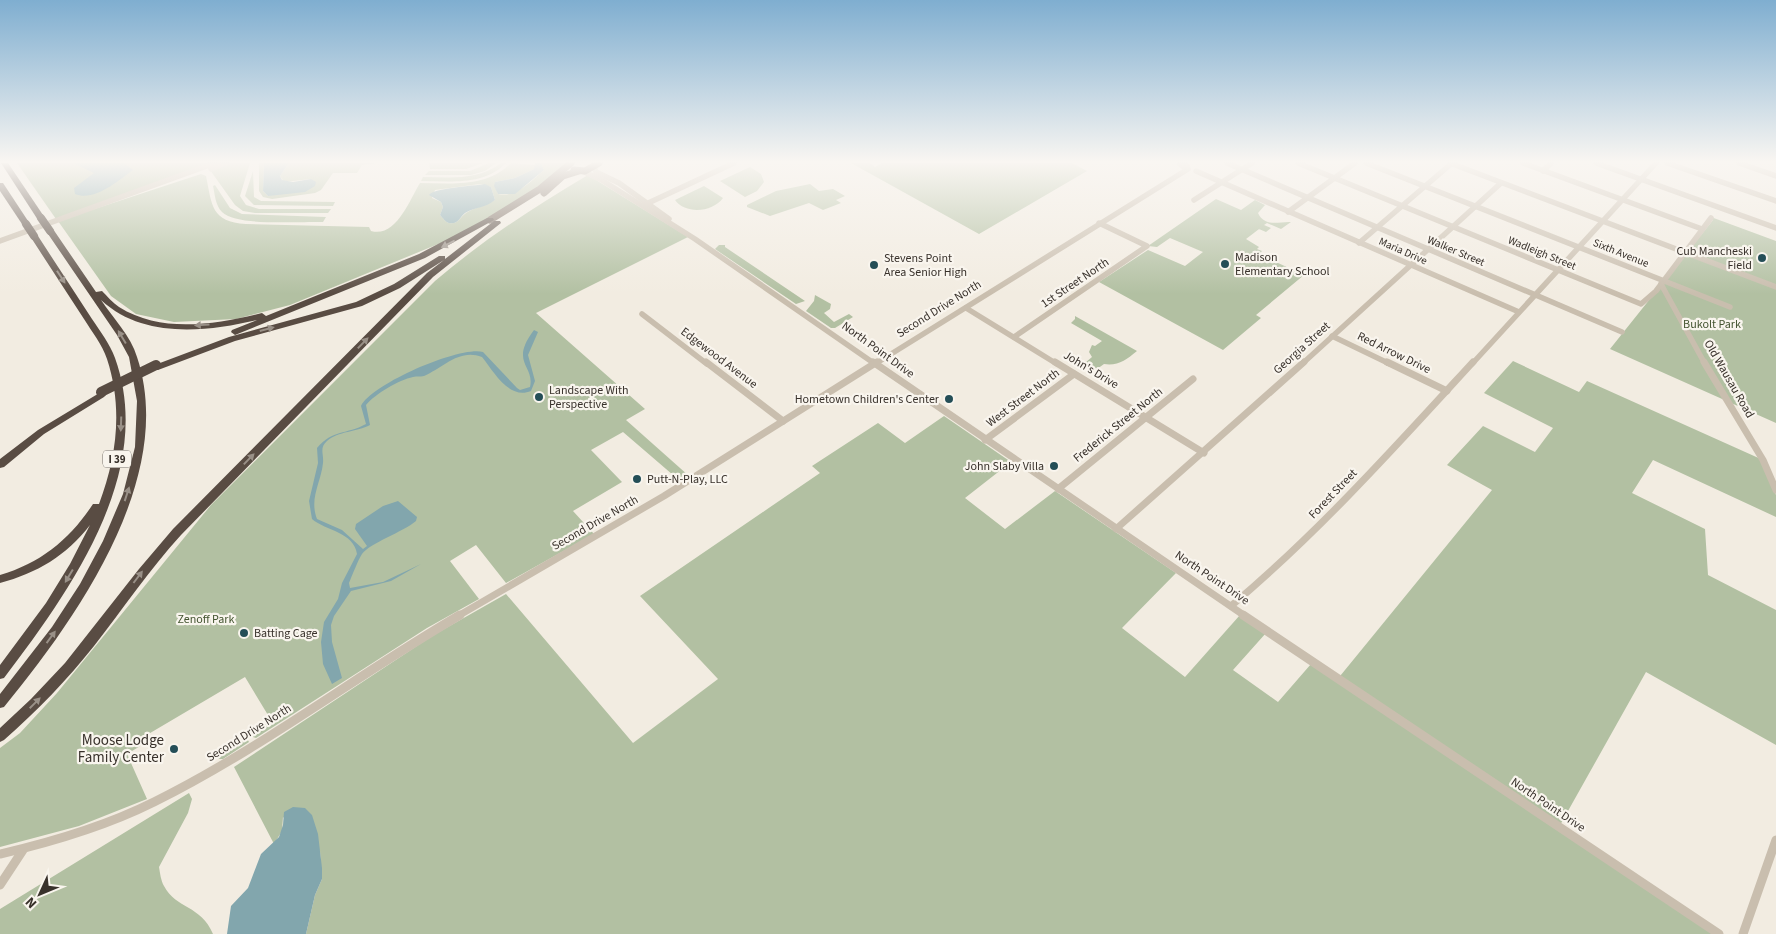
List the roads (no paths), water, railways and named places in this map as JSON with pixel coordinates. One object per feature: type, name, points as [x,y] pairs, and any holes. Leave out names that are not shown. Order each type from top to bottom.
[{"type":"highway","name":"I 39","points":[[0,674],[35,628],[72,570],[105,501],[114,473],[121,437],[122,416],[121,398],[115,370],[100,338],[14,207]]},
{"type":"highway","name":"I 39","points":[[0,703],[55,633],[85,584],[119,517],[139,455],[143,424],[142,396],[132,356],[118,330],[33,207]]},
{"type":"highway","points":[[0,458],[52,421],[155,367],[317,298],[427,254],[494,222]]},
{"type":"highway","points":[[155,367],[232,339],[367,301],[397,286],[494,222]]},
{"type":"highway","points":[[0,736],[35,703],[76,659],[153,557],[177,532],[430,275],[494,222]]},
{"type":"highway","points":[[77,271],[84,272],[107,302],[118,311],[147,322],[171,326],[210,325],[243,320],[317,298]]},
{"type":"highway","points":[[0,464],[48,427],[101,394]]},
{"type":"highway","points":[[0,579],[34,568],[68,545],[91,517],[100,502],[108,479],[114,473]]},
{"type":"main road","points":[[494,222],[516,207]]},
{"type":"main road","points":[[494,222],[521,207]]},
{"type":"street","points":[[0,240],[97,207]]},
{"type":"street","name":"North Point Drive","points":[[640,207],[695,239]]},
{"type":"street","name":"North Point Drive","points":[[650,207],[985,440],[1719,934]]},
{"type":"street","name":"Second Drive North","points":[[0,854],[23,850],[106,822],[196,780],[429,633],[630,517],[1125,207]]},
{"type":"street","name":"Maria Drive","points":[[1276,207],[1519,312]]},
{"type":"street","points":[[1288,212],[1296,207]]},
{"type":"street","name":"Walker Street","points":[[1327,207],[1622,332]]},
{"type":"street","points":[[1359,243],[1400,207]]},
{"type":"street","name":"Wadleigh Street","points":[[1402,207],[1641,304],[1648,300],[1662,283]]},
{"type":"street","name":"Georgia Street","points":[[1116,529],[1204,453],[1474,207]]},
{"type":"street","name":"Sixth Avenue","points":[[1477,207],[1580,247],[1662,283],[1730,307]]},
{"type":"street","points":[[1563,207],[1776,287]]},
{"type":"street","points":[[1519,312],[1536,296],[1617,207]]},
{"type":"street","points":[[1641,207],[1702,229]]},
{"type":"street","points":[[1716,207],[1776,228]]},
{"type":"street","points":[[1662,283],[1711,218]]},
{"type":"street","name":"1st Street North","points":[[1014,337],[1147,246],[1099,223]]},
{"type":"street","name":"Old Wausau Road","points":[[1662,283],[1717,385],[1762,460],[1776,490]]},
{"type":"street","name":"John's Drive","points":[[966,308],[1204,453]]},
{"type":"street","name":"Forest Street","points":[[1231,606],[1281,563],[1447,391],[1519,312]]},
{"type":"street","name":"Edgewood Avenue","points":[[642,314],[783,421]]},
{"type":"street","name":"Red Arrow Drive","points":[[1332,336],[1447,391]]},
{"type":"street","name":"West Street North","points":[[985,440],[1074,374]]},
{"type":"street","name":"Frederick Street North","points":[[1058,489],[1192,379]]},
{"type":"street","points":[[1743,934],[1776,840]]},
{"type":"street","points":[[0,885],[23,850]]},
{"type":"water","points":[[443,207],[483,207],[465,213],[455,223],[446,222],[440,215]]},
{"type":"water","points":[[534,330],[538,332],[528,355],[535,381],[531,391],[516,392],[497,377],[482,357],[466,355],[451,360],[424,376],[401,381],[375,396],[366,405],[370,425],[331,438],[322,449],[322,470],[314,504],[317,519],[342,530],[363,549],[367,546],[355,529],[356,524],[383,506],[398,501],[417,517],[416,521],[372,546],[362,554],[349,583],[350,588],[383,582],[421,564],[391,581],[351,591],[334,616],[331,625],[332,642],[342,678],[332,684],[323,664],[321,642],[324,622],[338,599],[342,583],[357,554],[351,541],[345,536],[312,519],[309,501],[318,463],[317,448],[334,435],[366,424],[361,406],[368,397],[381,387],[417,368],[455,355],[483,352],[517,388],[520,390],[530,387],[531,380],[523,357],[527,341]]},
{"type":"water","points":[[293,807],[305,808],[312,815],[318,834],[322,868],[322,879],[315,895],[306,934],[227,934],[231,906],[248,888],[261,854],[279,837],[283,825],[284,812]]},
{"type":"place","name":"Cub Mancheski Field","points":[[1762,258]]},
{"type":"place","name":"Madison Elementary School","points":[[1225,264]]},
{"type":"place","name":"Stevens Point Area Senior High","points":[[874,265]]},
{"type":"place","name":"Landscape With Perspective","points":[[539,397]]},
{"type":"place","name":"Hometown Children's Center","points":[[949,399]]},
{"type":"place","name":"John Slaby Villa","points":[[1054,466]]},
{"type":"place","name":"Putt-N-Play, LLC","points":[[637,479]]},
{"type":"place","name":"Batting Cage","points":[[244,633]]},
{"type":"place","name":"Moose Lodge Family Center","points":[[174,749]]},
{"type":"park label","name":"Bukolt Park","points":[[1712,324]]},
{"type":"park label","name":"Zenoff Park","points":[[206,619]]}]
